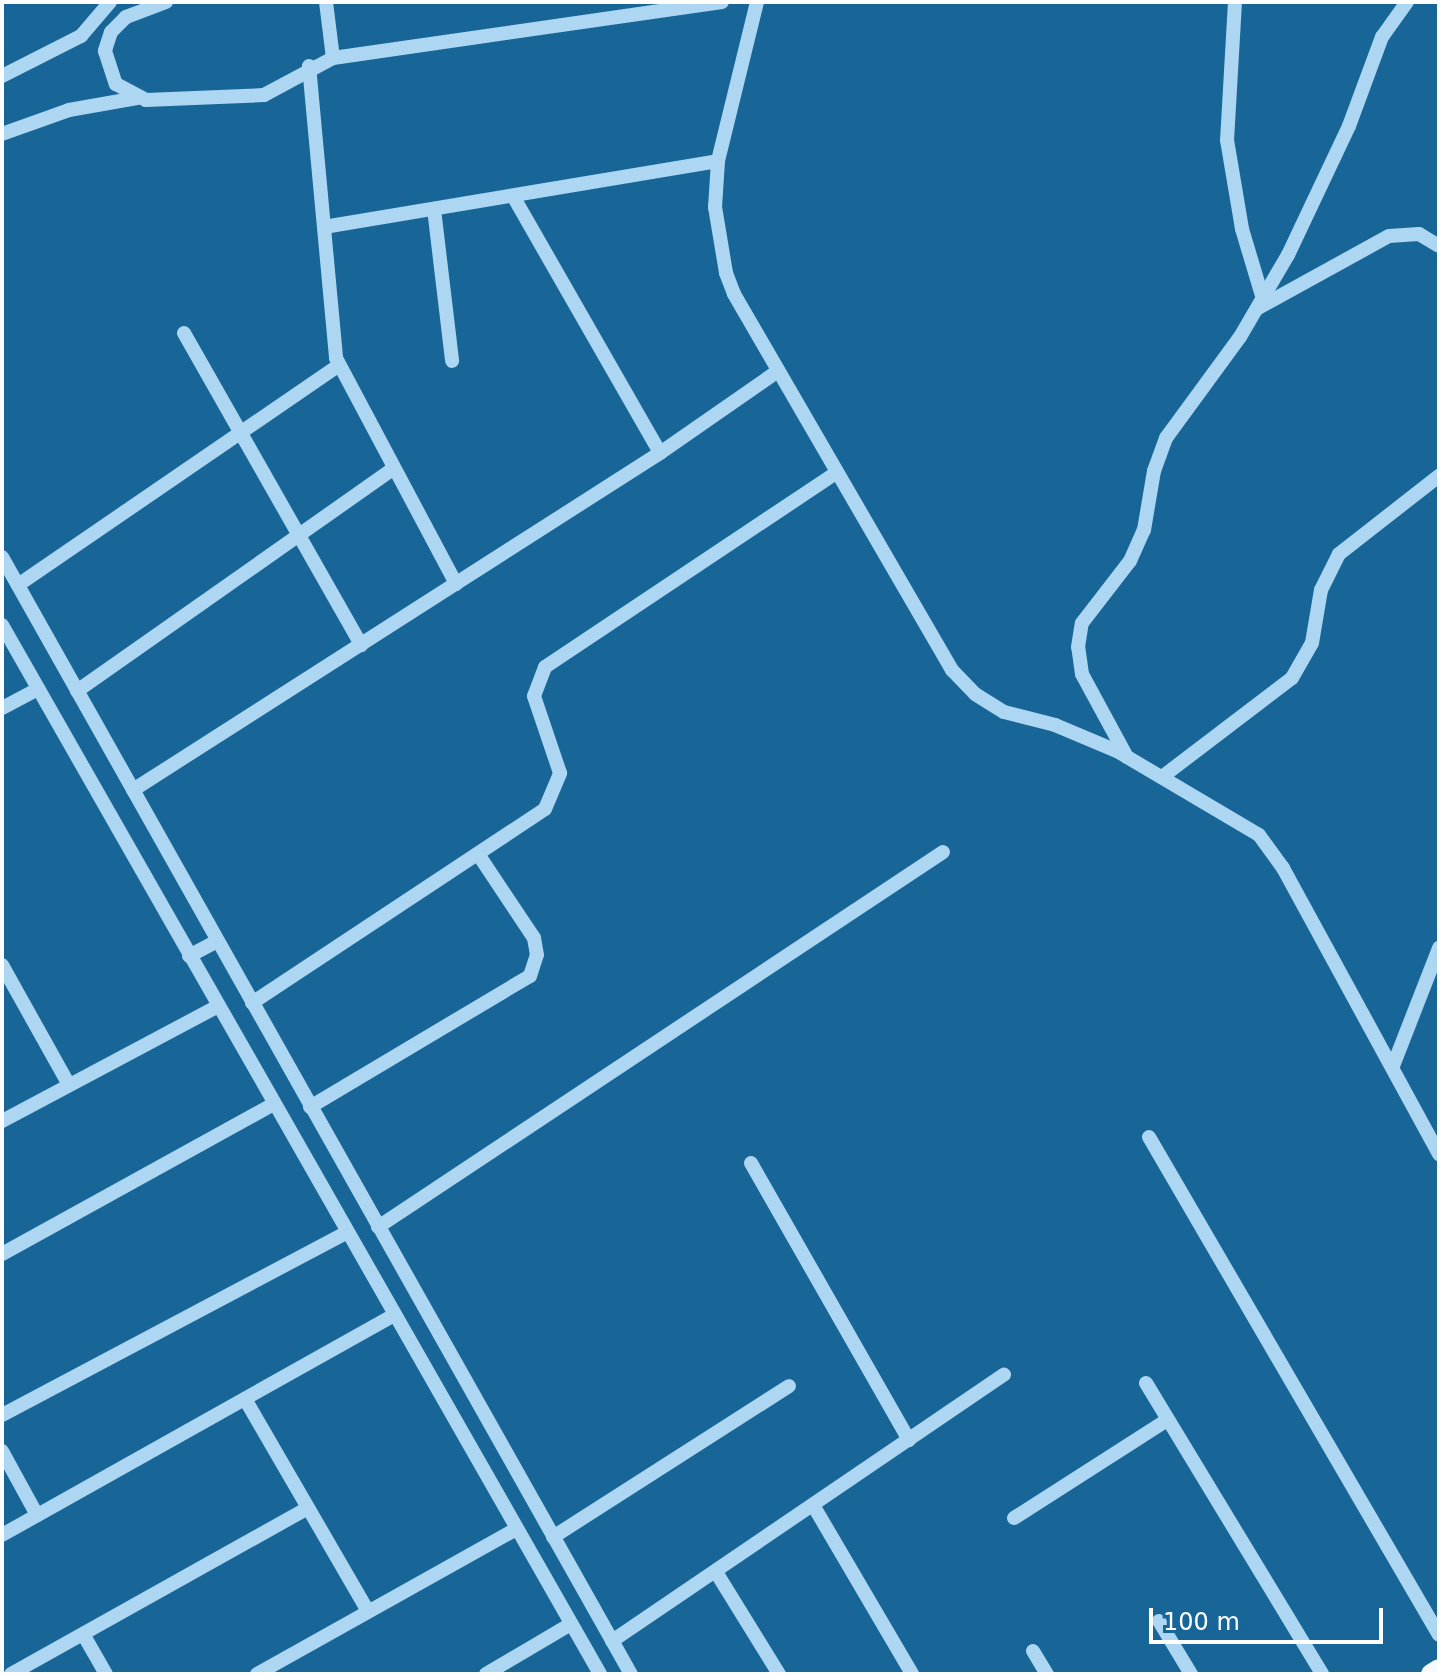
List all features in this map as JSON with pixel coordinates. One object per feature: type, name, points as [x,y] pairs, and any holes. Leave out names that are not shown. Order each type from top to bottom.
[{"type":"main road","points":[[1431,1674],[1439,1669]]},
{"type":"street","points":[[2,76],[81,36],[110,2]]},
{"type":"street","points":[[138,98],[111,77],[104,60],[107,41],[126,17],[166,2]]},
{"type":"street","points":[[326,2],[333,58]]},
{"type":"street","points":[[2,134],[69,110],[138,98],[264,95],[309,66],[333,58],[722,2]]},
{"type":"street","points":[[757,2],[718,161],[715,207],[726,273],[837,472],[963,683],[1004,712],[1055,725],[1127,757],[1249,826],[1268,845],[1439,1154]]},
{"type":"street","points":[[1235,2],[1226,93],[1228,151],[1260,303]]},
{"type":"street","points":[[1127,757],[1082,674],[1078,647],[1082,623],[1138,546],[1154,471],[1174,423],[1260,303],[1330,169],[1382,37],[1407,2]]},
{"type":"street","points":[[309,66],[338,366],[456,584]]},
{"type":"street","points":[[324,227],[718,161]]},
{"type":"street","points":[[513,196],[660,453]]},
{"type":"street","points":[[434,209],[452,361]]},
{"type":"street","points":[[1260,303],[1389,236],[1419,234],[1439,246]]},
{"type":"street","points":[[184,333],[361,645]]},
{"type":"street","points":[[18,585],[338,366]]},
{"type":"street","points":[[133,790],[660,453],[778,371]]},
{"type":"street","points":[[77,691],[393,469]]},
{"type":"street","points":[[252,1003],[545,809],[558,786],[558,760],[534,696],[545,667],[837,472]]},
{"type":"street","points":[[1162,777],[1292,678],[1312,643],[1321,590],[1332,565],[1358,536],[1439,476]]},
{"type":"street","points":[[2,557],[631,1674]]},
{"type":"street","points":[[2,625],[600,1674]]},
{"type":"street","points":[[2,708],[38,689]]},
{"type":"street","points":[[378,1227],[943,852]]},
{"type":"street","points":[[310,1107],[530,976],[537,955],[534,938],[478,854]]},
{"type":"street","points":[[189,956],[217,941]]},
{"type":"street","points":[[1393,1066],[1439,948]]},
{"type":"street","points":[[2,965],[69,1085]]},
{"type":"street","points":[[2,1121],[218,1006]]},
{"type":"street","points":[[2,1254],[274,1104]]},
{"type":"street","points":[[1149,1137],[1439,1635]]},
{"type":"street","points":[[751,1163],[909,1440]]},
{"type":"street","points":[[2,1415],[346,1233]]},
{"type":"street","points":[[2,1535],[394,1315]]},
{"type":"street","points":[[612,1641],[1004,1375]]},
{"type":"street","points":[[1146,1383],[1322,1674]]},
{"type":"street","points":[[553,1537],[789,1386]]},
{"type":"street","points":[[245,1399],[368,1611]]},
{"type":"street","points":[[1014,1518],[1167,1420]]},
{"type":"street","points":[[2,1451],[37,1515]]},
{"type":"street","points":[[487,1478],[511,1462]]},
{"type":"street","points":[[813,1505],[912,1674]]},
{"type":"street","points":[[11,1674],[308,1508]]},
{"type":"street","points":[[257,1674],[516,1529]]},
{"type":"street","points":[[716,1572],[779,1674]]},
{"type":"street","points":[[1159,1621],[1191,1674]]},
{"type":"street","points":[[486,1674],[571,1624]]},
{"type":"street","points":[[83,1634],[106,1674]]},
{"type":"street","points":[[1033,1651],[1047,1674]]}]
